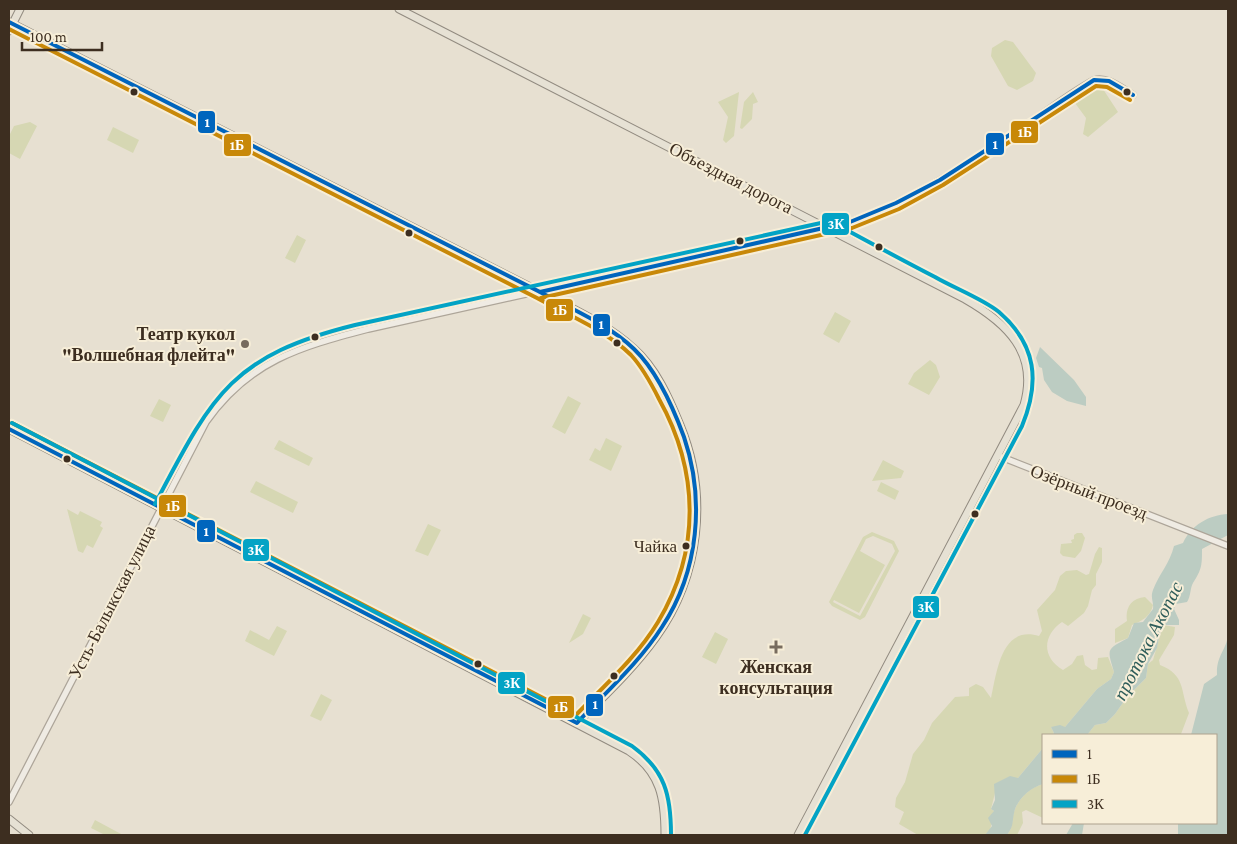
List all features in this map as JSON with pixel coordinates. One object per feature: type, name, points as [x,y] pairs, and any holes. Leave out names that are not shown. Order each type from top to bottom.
[{"type":"main road","points":[[9,31],[11,23],[20,9]]},
{"type":"main road","name":"Объездная дорога","points":[[399,9],[827,227],[984,310],[1010,332],[1020,348],[1026,362],[1028,389],[1024,406],[798,835]]},
{"type":"main road","points":[[11,23],[540,292],[618,336],[634,349],[649,366],[669,400],[684,434],[696,484],[697,512],[693,549],[685,581],[669,616],[640,658],[577,723]]},
{"type":"main road","points":[[9,430],[629,750],[648,765],[661,792],[665,835]]},
{"type":"main road","points":[[9,819],[29,835]]},
{"type":"street","name":"Усть-Балыкская улица","points":[[9,802],[199,435],[214,411],[240,383],[260,368],[294,351],[352,333],[827,227],[868,216],[920,191],[1094,80],[1108,80],[1133,95]]},
{"type":"street","name":"Озёрный проезд","points":[[998,456],[1228,546]]},
{"type":"green space","points":[[1005,40],[1013,42],[1036,73],[1033,81],[1017,90],[1008,86],[991,56],[992,48]]},
{"type":"green space","points":[[1101,86],[1118,112],[1088,137],[1083,134],[1086,118],[1075,103]]},
{"type":"green space","points":[[739,92],[734,136],[726,143],[723,140],[728,117],[718,102]]},
{"type":"green space","points":[[753,92],[758,102],[753,104],[752,119],[742,129],[740,128],[744,102]]},
{"type":"green space","points":[[30,122],[37,126],[20,159],[9,153],[9,136],[14,126]]},
{"type":"green space","points":[[113,127],[139,140],[133,153],[107,140]]},
{"type":"green space","points":[[297,235],[306,240],[295,263],[285,258]]},
{"type":"green space","points":[[835,312],[851,321],[839,343],[823,334]]},
{"type":"green space","points":[[930,360],[936,365],[940,377],[929,395],[908,384],[914,373]]},
{"type":"green space","points":[[568,396],[581,403],[565,434],[552,427]]},
{"type":"green space","points":[[159,399],[171,405],[163,422],[150,416]]},
{"type":"green space","points":[[606,438],[622,446],[611,471],[589,460],[595,448],[600,451]]},
{"type":"green space","points":[[279,440],[313,458],[309,466],[274,449]]},
{"type":"green space","points":[[883,460],[904,471],[901,478],[872,481]]},
{"type":"green space","points":[[256,481],[298,502],[293,513],[250,492]]},
{"type":"green space","points":[[881,482],[899,491],[895,500],[877,491]]},
{"type":"green space","points":[[67,509],[78,515],[80,511],[102,522],[100,526],[103,528],[93,548],[87,545],[83,553],[78,551]]},
{"type":"green space","points":[[428,524],[441,530],[428,556],[415,551]]},
{"type":"green space","points":[[872,532],[894,541],[899,551],[865,617],[860,620],[832,606],[829,602],[863,537]],"holes":[[[873,536],[892,544],[895,551],[860,616],[833,602],[834,600],[859,613],[885,565],[860,551],[866,539]]]},
{"type":"green space","points":[[1082,533],[1085,538],[1081,551],[1075,558],[1063,556],[1060,553],[1061,544],[1072,543],[1071,540],[1074,539],[1074,535]]},
{"type":"green space","points":[[1099,547],[1102,548],[1102,562],[1096,574],[1096,585],[1092,590],[1088,606],[1084,613],[1068,626],[1062,622],[1056,627],[1048,639],[1047,646],[1051,659],[1063,670],[1072,664],[1077,656],[1083,655],[1085,665],[1092,670],[1097,669],[1098,658],[1108,657],[1114,672],[1111,679],[1097,689],[1065,727],[1051,727],[1053,734],[1042,734],[1042,749],[1018,778],[1013,778],[996,789],[991,809],[994,811],[990,831],[985,835],[918,835],[899,824],[904,812],[895,807],[896,798],[905,782],[913,754],[924,740],[932,723],[955,697],[969,696],[969,688],[976,684],[983,687],[991,698],[999,664],[1009,644],[1016,637],[1026,634],[1039,636],[1042,631],[1037,610],[1055,590],[1060,576],[1066,571],[1077,570],[1086,575],[1089,574]]},
{"type":"green space","points":[[1145,597],[1153,605],[1150,612],[1143,620],[1132,625],[1128,638],[1115,643],[1115,629],[1127,621],[1127,612],[1130,604],[1136,599]]},
{"type":"green space","points":[[583,614],[591,618],[583,634],[569,643]]},
{"type":"green space","points":[[1163,625],[1175,627],[1174,635],[1159,660],[1160,665],[1174,674],[1181,684],[1189,713],[1181,734],[1088,734],[1095,725],[1106,723],[1115,714],[1127,697],[1146,678],[1148,664],[1153,660]]},
{"type":"green space","points":[[277,626],[287,631],[274,656],[245,641],[250,630],[269,640]]},
{"type":"green space","points":[[715,632],[728,639],[716,664],[702,657]]},
{"type":"green space","points":[[321,694],[332,700],[321,721],[310,716]]},
{"type":"green space","points":[[1042,784],[1042,818],[1026,810],[1022,812],[1023,823],[1017,835],[1007,835],[1011,828],[1017,805],[1033,788]]},
{"type":"green space","points":[[95,820],[123,835],[105,835],[91,828]]},
{"type":"water","points":[[1040,347],[1074,380],[1086,397],[1086,406],[1067,401],[1052,392],[1044,380],[1042,368],[1039,367],[1036,358]]},
{"type":"water","name":"протока Акопас","points":[[1228,514],[1228,535],[1202,549],[1201,567],[1192,585],[1188,600],[1187,602],[1176,604],[1174,609],[1179,625],[1163,625],[1161,628],[1157,648],[1148,664],[1146,678],[1127,697],[1106,723],[1095,725],[1088,734],[1053,734],[1051,727],[1060,725],[1065,727],[1097,689],[1111,679],[1114,672],[1110,650],[1128,638],[1134,623],[1143,622],[1153,609],[1153,590],[1170,558],[1174,546],[1183,543],[1191,531],[1201,522]]},
{"type":"water","points":[[1228,634],[1228,835],[1178,835],[1178,824],[1217,824],[1217,734],[1191,734],[1204,684],[1217,675],[1218,662]]},
{"type":"water","points":[[1042,749],[1042,784],[1029,791],[1018,803],[1012,826],[1007,835],[985,835],[992,826],[988,818],[994,811],[991,809],[995,800],[994,784],[1010,776],[1018,778]]},
{"type":"water","points":[[1072,824],[1084,824],[1082,835],[1066,835]]},
{"type":"transit line","name":"1","points":[[9,22],[577,311],[601,324],[624,340],[642,358],[657,379],[675,414],[684,437],[695,485],[695,534],[691,559],[674,605],[653,640],[633,665],[577,723],[9,429]]},
{"type":"transit line","name":"1Б","points":[[9,29],[573,317],[621,346],[643,370],[656,393],[672,426],[682,454],[688,482],[690,511],[688,539],[682,567],[672,595],[650,635],[609,682],[576,715],[12,423]]},
{"type":"transit line","name":"1","points":[[540,292],[850,222],[896,203],[940,180],[1094,80],[1109,81],[1133,95]]},
{"type":"transit line","name":"1Б","points":[[541,298],[852,228],[899,209],[943,185],[1096,86],[1107,87],[1130,100]]},
{"type":"transit line","name":"3К","points":[[155,504],[210,408],[230,386],[252,367],[279,351],[313,337],[355,325],[830,221],[977,298],[999,312],[1012,325],[1028,351],[1033,379],[1028,410],[1022,426],[805,835]]},
{"type":"transit line","name":"3К","points":[[12,423],[632,746],[652,764],[664,784],[670,808],[671,835]]},
{"type":"place","name":"Театр кукол \"Волшебная флейта\"","points":[[245,344]]},
{"type":"place","name":"Чайка","points":[[686,546]]},
{"type":"place","name":"Женская консультация","points":[[776,647]]}]
